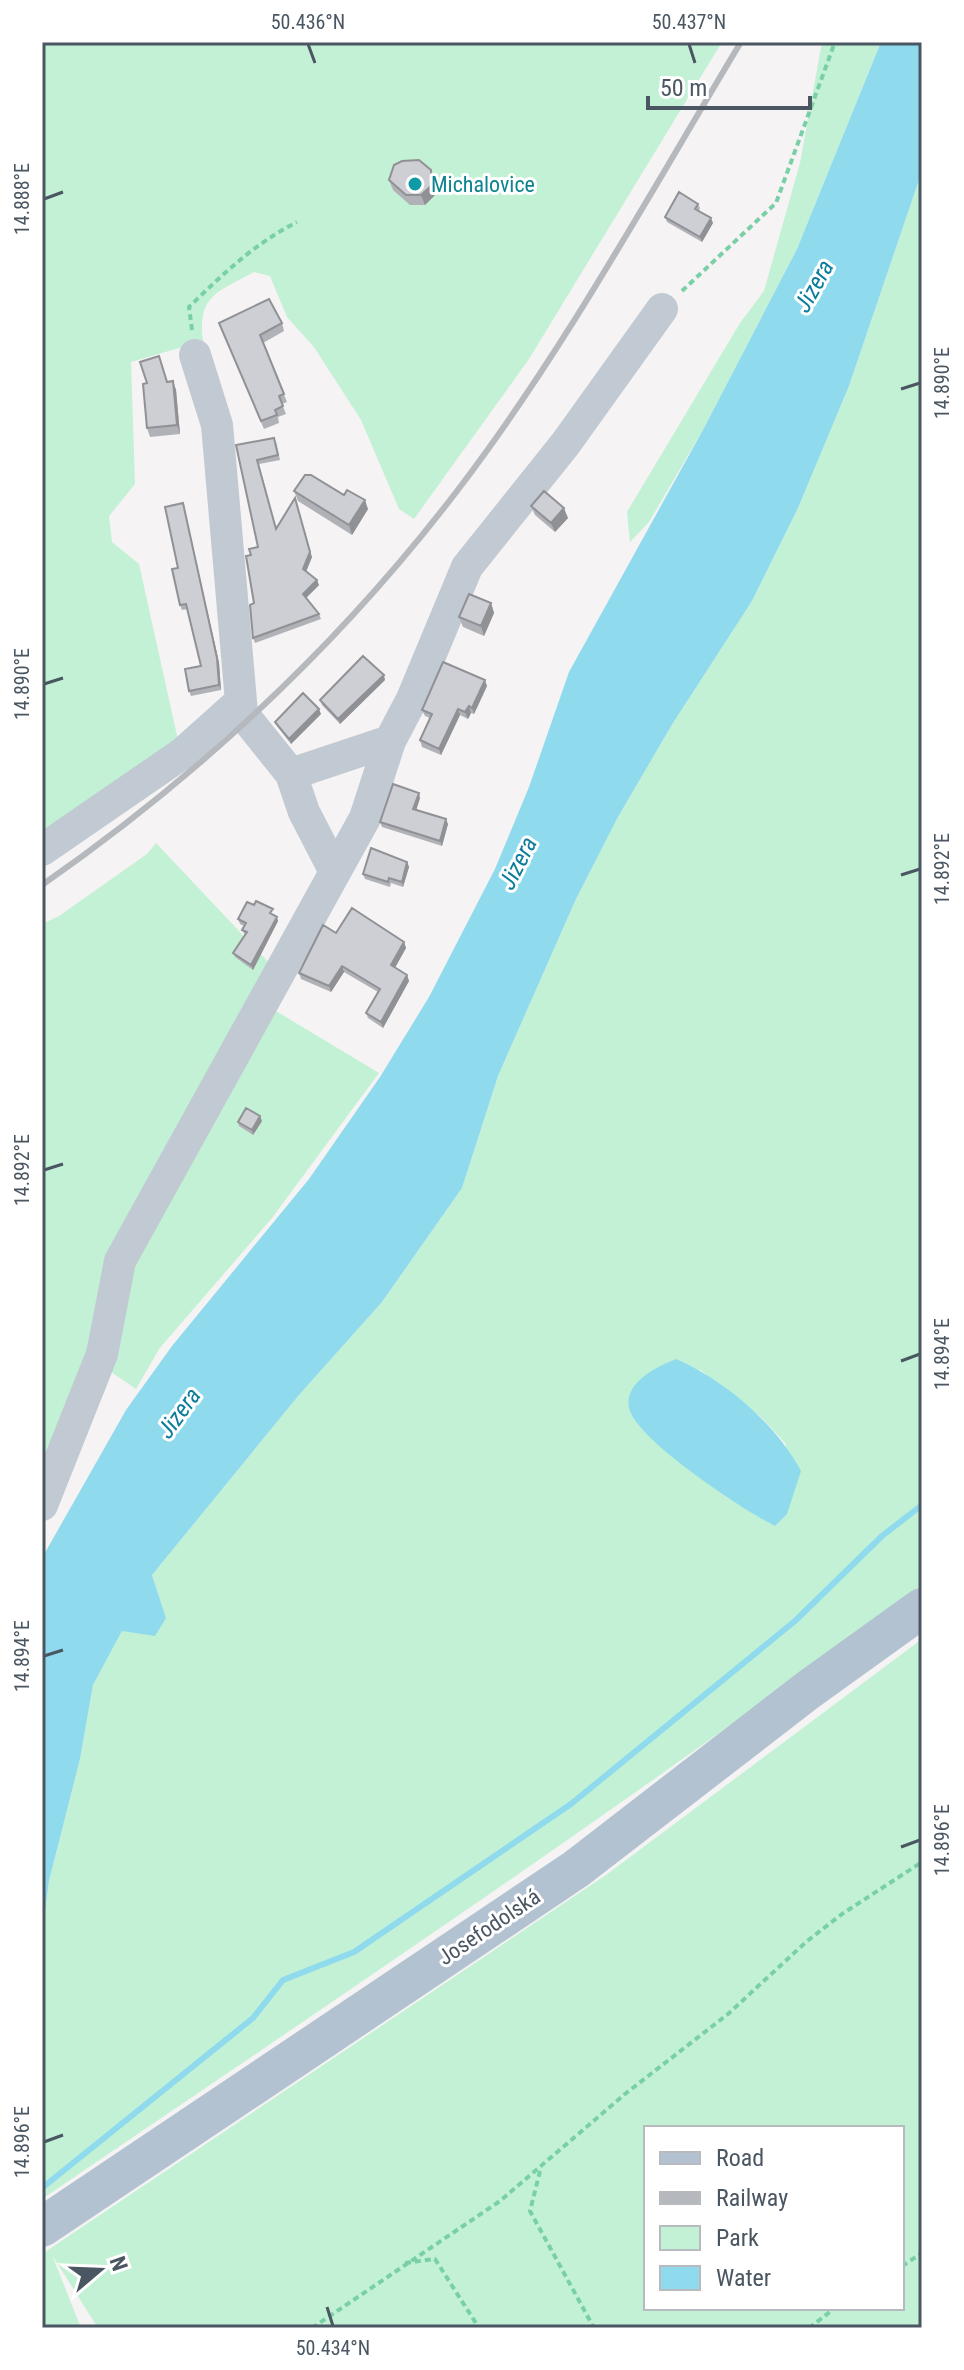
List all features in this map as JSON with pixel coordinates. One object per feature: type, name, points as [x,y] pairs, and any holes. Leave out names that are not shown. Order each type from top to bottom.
[{"type":"main road","name":"Josefodolská","points":[[42,2227],[576,1869],[808,1690],[922,1608]]},
{"type":"street","points":[[42,1505],[102,1354],[120,1261],[365,818],[390,741],[412,699],[467,567],[566,443],[662,309]]},
{"type":"street","points":[[195,355],[217,425],[240,702],[246,723],[291,774],[304,812],[335,872]]},
{"type":"street","points":[[42,850],[183,753],[240,702]]},
{"type":"street","points":[[291,774],[390,741]]},
{"type":"path","points":[[662,309],[776,203],[835,42]]},
{"type":"path","points":[[195,355],[189,307],[238,259],[267,237],[297,222]]},
{"type":"path","points":[[312,2328],[403,2263],[467,2224],[540,2169],[625,2094],[728,2014],[806,1942],[842,1914],[922,1862]]},
{"type":"path","points":[[540,2169],[530,2211],[594,2328]]},
{"type":"path","points":[[904,2265],[922,2253]]},
{"type":"path","points":[[403,2263],[435,2259],[479,2328]]},
{"type":"path","points":[[809,2328],[832,2310]]},
{"type":"green space","points":[[42,42],[722,42],[529,359],[414,519],[399,509],[361,420],[314,347],[287,317],[270,276],[254,272],[220,290],[207,304],[203,314],[203,341],[131,362],[135,484],[109,516],[112,542],[139,564],[178,740],[42,845]]},
{"type":"green space","points":[[822,42],[881,42],[797,249],[704,428],[649,522],[630,542],[627,512],[740,323],[764,291],[800,163]]},
{"type":"green space","points":[[922,171],[922,1585],[595,1820],[42,2199],[42,1935],[49,1881],[80,1759],[93,1685],[122,1631],[166,1618],[152,1575],[299,1395],[382,1302],[462,1188],[498,1076],[576,899],[618,817],[673,723],[752,601],[798,508],[849,386]],"holes":[[[699,1369],[761,1417],[786,1444],[775,1526],[724,1495]]]},
{"type":"green space","points":[[156,843],[273,967],[256,999],[379,1073],[272,1218],[159,1349],[136,1389],[92,1359],[42,1480],[42,924],[59,916],[147,854]]},
{"type":"green space","points":[[922,1639],[922,2328],[98,2328],[52,2255],[81,2328],[42,2328],[42,2254],[606,1875]]},
{"type":"water","name":"Jizera","points":[[881,42],[922,42],[922,171],[849,386],[798,508],[752,601],[673,723],[618,817],[576,899],[498,1076],[462,1188],[382,1302],[299,1395],[152,1575],[166,1618],[155,1636],[122,1631],[93,1685],[80,1759],[49,1881],[42,1935],[42,1558],[126,1410],[172,1346],[309,1179],[380,1077],[429,997],[495,869],[529,787],[569,672],[704,428],[797,249]]},
{"type":"water","points":[[676,1359],[713,1379],[748,1405],[778,1436],[801,1471],[787,1514],[775,1526],[693,1473],[636,1422],[629,1408],[632,1390],[644,1377]]},
{"type":"building","name":"Michalovice","points":[[419,160],[431,170],[432,185],[421,195],[406,195],[389,180],[394,165]]},
{"type":"building","points":[[679,192],[698,204],[695,209],[711,218],[700,237],[665,217]]},
{"type":"building","points":[[269,299],[282,323],[260,335],[284,394],[279,396],[283,406],[275,410],[277,415],[261,421],[219,323]]},
{"type":"building","points":[[159,356],[167,382],[173,381],[177,425],[147,428],[143,384],[147,383],[140,362]]},
{"type":"building","points":[[274,438],[278,455],[257,460],[276,529],[295,498],[310,552],[303,569],[317,580],[303,594],[319,614],[253,638],[250,605],[254,603],[246,556],[251,555],[249,549],[258,547],[236,445]]},
{"type":"building","points":[[305,475],[311,475],[344,495],[347,490],[365,500],[349,525],[294,491]]},
{"type":"building","points":[[544,491],[564,508],[551,523],[531,506]]},
{"type":"building","points":[[183,503],[217,658],[219,685],[189,691],[185,669],[201,666],[186,604],[180,605],[172,569],[178,568],[165,507]]},
{"type":"building","points":[[469,594],[491,603],[481,626],[459,617]]},
{"type":"building","points":[[363,656],[384,675],[338,719],[320,700]]},
{"type":"building","points":[[443,662],[485,680],[472,708],[469,706],[465,712],[458,709],[439,749],[420,740],[432,714],[422,710]]},
{"type":"building","points":[[303,693],[319,709],[289,739],[275,722]]},
{"type":"building","points":[[393,784],[419,793],[413,809],[446,819],[440,841],[380,822]]},
{"type":"building","points":[[371,848],[407,862],[402,882],[389,878],[388,882],[363,874]]},
{"type":"building","points":[[256,901],[273,909],[270,913],[277,917],[251,965],[233,953],[247,932],[242,930],[246,923],[238,919],[247,902],[254,905]]},
{"type":"building","points":[[352,908],[404,942],[391,965],[407,975],[381,1022],[366,1013],[380,989],[342,966],[329,986],[299,973],[323,925],[336,933]]},
{"type":"building","points":[[246,1108],[260,1116],[252,1130],[238,1122]]},
{"type":"waterway","points":[[42,2188],[253,2018],[283,1980],[354,1952],[571,1804],[795,1621],[882,1536],[922,1505]]},
{"type":"railway","points":[[42,885],[157,799],[265,704],[365,602],[412,547],[457,491],[534,383],[605,271],[741,42]]},
{"type":"place","name":"Michalovice","points":[[415,184]]}]
